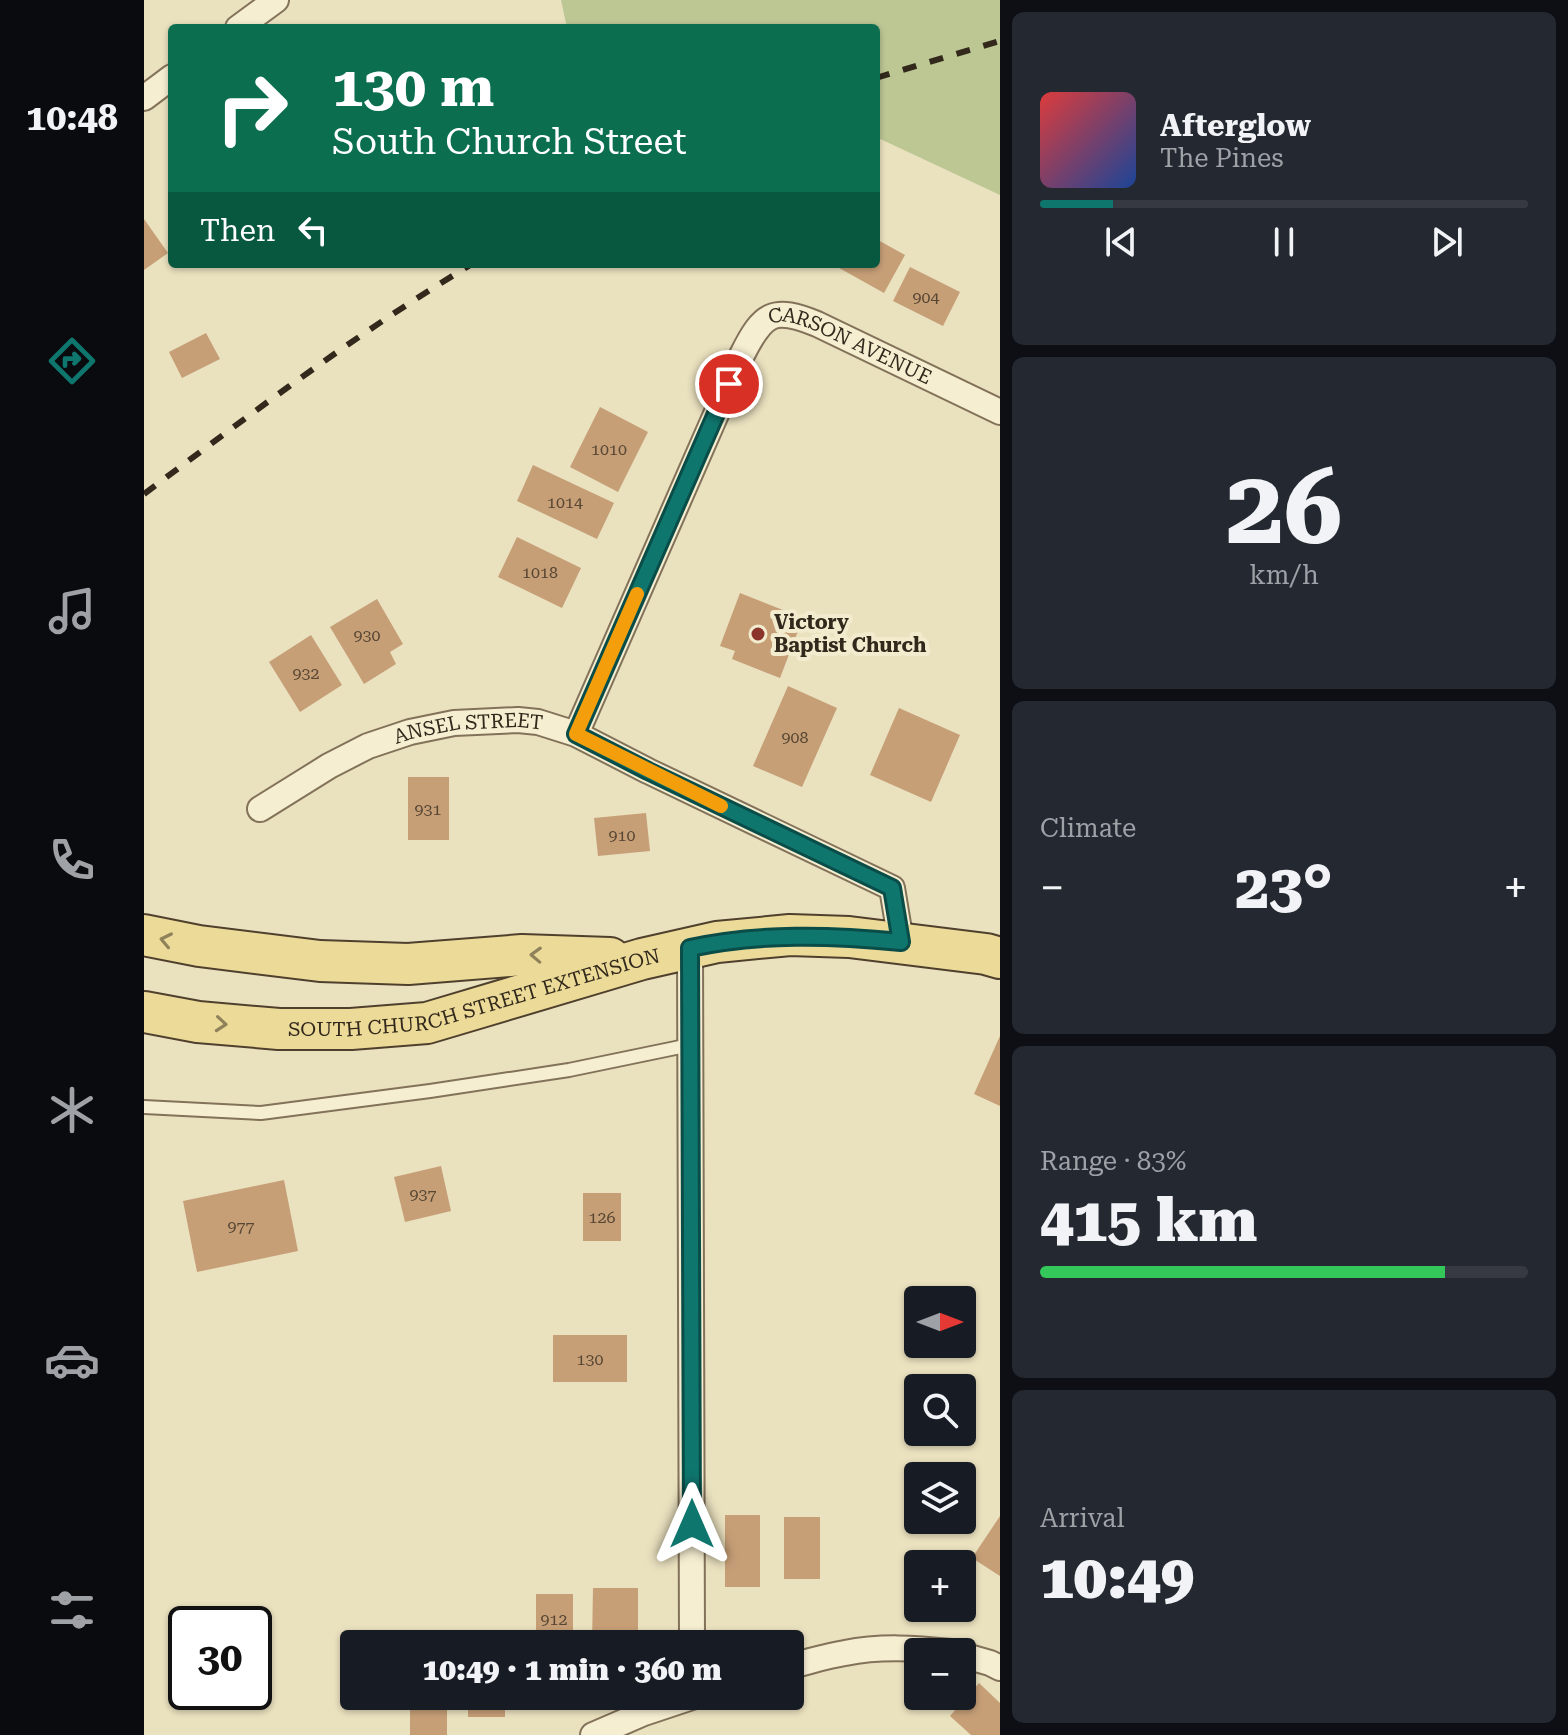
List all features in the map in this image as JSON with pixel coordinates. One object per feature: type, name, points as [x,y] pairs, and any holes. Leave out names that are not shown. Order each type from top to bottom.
[{"type":"main road","name":"SOUTH CHURCH STREET EXTENSION","points":[[144,935],[199,946],[320,961],[408,964],[522,955],[642,959]]},
{"type":"main road","points":[[642,959],[717,942],[790,935],[901,942],[1000,958]]},
{"type":"main road","name":"SOUTH CHURCH STREET EXTENSION","points":[[144,1012],[198,1022],[279,1029],[351,1029],[427,1023],[642,959]]},
{"type":"street","points":[[243,24],[276,0]]},
{"type":"street","points":[[144,98],[168,80]]},
{"type":"street","name":"CARSON AVENUE","points":[[576,734],[742,355],[754,331],[772,315],[794,315],[817,324],[1000,412]]},
{"type":"street","name":"ANSEL STREET","points":[[260,809],[329,766],[368,746],[410,732],[454,723],[538,722],[576,734],[892,888],[901,942]]},
{"type":"street","points":[[690,948],[692,1630]]},
{"type":"street","points":[[804,1663],[844,1653],[904,1648]]},
{"type":"street","points":[[976,1660],[1000,1668]]},
{"type":"street","points":[[593,1735],[653,1710]]},
{"type":"lane","points":[[144,1107],[261,1113],[569,1070],[690,1045]]},
{"type":"green space","points":[[561,0],[1000,0],[1000,195],[880,139],[880,24],[566,24]]},
{"type":"building","points":[[144,219],[168,253],[144,270]]},
{"type":"building","points":[[880,241],[905,255],[884,293],[839,268],[880,268]]},
{"type":"building","points":[[910,267],[960,292],[943,326],[893,301]]},
{"type":"building","points":[[206,333],[220,359],[182,378],[169,352]]},
{"type":"building","points":[[600,407],[648,432],[618,492],[570,467]]},
{"type":"building","points":[[533,465],[614,503],[597,539],[517,501]]},
{"type":"building","points":[[517,537],[581,568],[562,608],[498,577]]},
{"type":"building","points":[[740,593],[803,618],[780,678],[732,659],[735,651],[720,646]]},
{"type":"building","points":[[377,599],[403,644],[390,652],[396,664],[364,684],[330,627]]},
{"type":"building","points":[[311,635],[342,685],[300,712],[269,662]]},
{"type":"building","points":[[788,686],[837,708],[802,787],[753,766]]},
{"type":"building","points":[[899,708],[960,735],[931,802],[870,775]]},
{"type":"building","points":[[408,777],[449,777],[449,840],[408,840]]},
{"type":"building","points":[[646,813],[650,851],[598,856],[594,818]]},
{"type":"building","points":[[1000,1036],[1000,1106],[974,1094]]},
{"type":"building","points":[[441,1166],[451,1211],[405,1222],[394,1177]]},
{"type":"building","points":[[284,1180],[298,1251],[197,1272],[183,1201]]},
{"type":"building","points":[[583,1193],[621,1193],[621,1241],[583,1241]]},
{"type":"building","points":[[553,1335],[627,1335],[627,1382],[553,1382]]},
{"type":"building","points":[[725,1515],[760,1515],[760,1587],[725,1587]]},
{"type":"building","points":[[1000,1516],[1000,1576],[976,1561],[976,1552]]},
{"type":"building","points":[[784,1517],[820,1517],[820,1579],[784,1579]]},
{"type":"building","points":[[593,1588],[638,1588],[638,1630],[592,1630]]},
{"type":"building","points":[[536,1594],[573,1594],[573,1630],[536,1630]]},
{"type":"building","points":[[979,1683],[1000,1703],[1000,1735],[971,1735],[950,1716],[955,1710],[976,1710],[976,1686]]},
{"type":"building","points":[[410,1710],[447,1710],[447,1735],[410,1735]]},
{"type":"building","points":[[468,1710],[505,1710],[505,1717],[468,1717]]},
{"type":"railway","points":[[880,77],[1000,41]]},
{"type":"railway","points":[[144,494],[346,346],[465,268]]},
{"type":"slow traffic","points":[[637,594],[576,734],[721,806]]},
{"type":"place","name":"Victory Baptist Church","points":[[758,634]]},
{"type":"route","points":[[692,1524],[690,948],[717,942],[790,935],[901,942],[892,888],[576,734],[729,384]]}]
